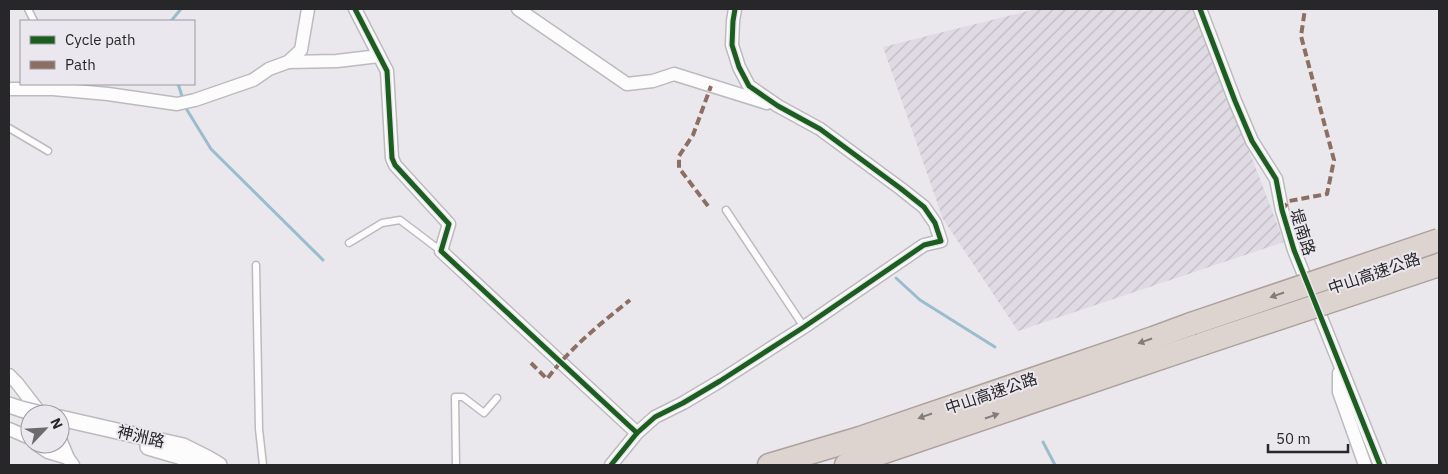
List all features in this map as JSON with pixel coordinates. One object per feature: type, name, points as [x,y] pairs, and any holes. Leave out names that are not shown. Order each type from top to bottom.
[{"type":"highway","name":"中山高速公路","points":[[769,465],[869,435],[1439,240]]},
{"type":"highway","name":"中山高速公路","points":[[846,465],[1439,265]]},
{"type":"street","points":[[288,62],[301,50],[308,9]]},
{"type":"street","points":[[355,9],[387,71],[392,158],[395,165],[449,224],[441,251],[637,433]]},
{"type":"street","points":[[518,9],[627,84],[653,82],[674,74],[778,106]]},
{"type":"street","points":[[611,465],[637,433],[655,418],[713,385],[804,327],[924,245],[941,241],[935,223],[924,207],[820,129],[778,106],[749,86],[739,68],[732,45],[735,9]]},
{"type":"street","name":"堤南路","points":[[1200,9],[1252,141],[1276,179],[1282,210],[1294,250],[1380,465]]},
{"type":"street","points":[[9,89],[52,86],[177,104],[227,90],[253,80],[269,69],[288,62],[337,61],[380,56]]},
{"type":"street","name":"堤南路","points":[[1339,366],[1339,392],[1365,465]]},
{"type":"street","points":[[9,374],[33,404]]},
{"type":"street","name":"神洲路","points":[[70,422],[183,446],[219,465]]},
{"type":"street","name":"神洲路","points":[[70,423],[179,456],[202,465]]},
{"type":"street","points":[[53,454],[71,462]]},
{"type":"lane","points":[[9,128],[48,150]]},
{"type":"lane","points":[[726,210],[804,327]]},
{"type":"lane","points":[[349,243],[382,223],[400,220],[441,251]]},
{"type":"lane","points":[[256,265],[259,429],[263,465]]},
{"type":"lane","points":[[456,465],[455,396],[463,397],[484,413],[497,398]]},
{"type":"shaded area","points":[[1036,9],[1195,9],[1284,242],[1018,331],[943,219],[883,47]]},
{"type":"waterway","points":[[172,20],[181,9]]},
{"type":"waterway","points":[[178,85],[183,99]]},
{"type":"waterway","points":[[184,105],[211,149],[323,260]]},
{"type":"waterway","points":[[896,278],[920,300],[995,347]]},
{"type":"waterway","points":[[1043,442],[1055,465]]},
{"type":"marked path","points":[[1282,210],[1289,201],[1327,194],[1334,160],[1301,36],[1305,9]]},
{"type":"marked path","points":[[708,206],[679,168],[679,156],[693,135],[711,86]]},
{"type":"marked path","points":[[531,363],[547,379],[575,347],[630,300]]},
{"type":"cycle path","points":[[355,9],[387,71],[392,158],[395,165],[449,224],[441,251],[637,433]]},
{"type":"cycle path","points":[[611,465],[637,433],[655,417],[720,381],[804,327],[924,245],[941,241],[935,223],[924,207],[820,129],[778,106],[749,86],[739,67],[732,45],[735,9]]},
{"type":"cycle path","points":[[1200,9],[1252,141],[1276,179],[1282,210],[1294,250],[1380,465]]}]
